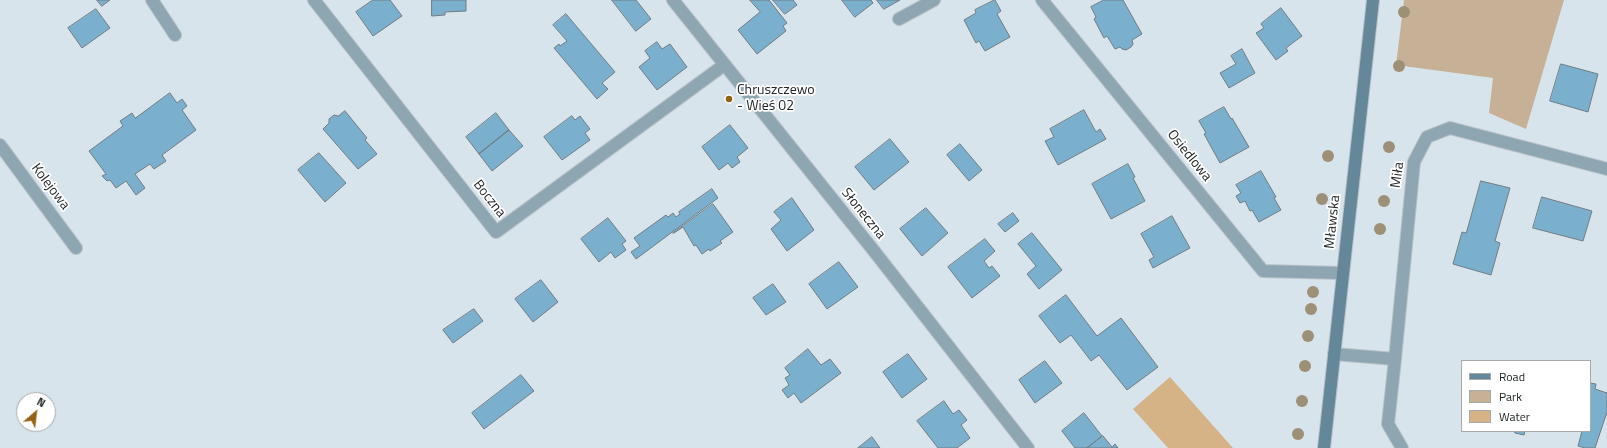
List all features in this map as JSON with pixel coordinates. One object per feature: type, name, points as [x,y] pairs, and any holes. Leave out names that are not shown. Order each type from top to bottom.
[{"type":"main road","name":"Mławska","points":[[1324,448],[1373,0]]},
{"type":"street","points":[[152,0],[175,35]]},
{"type":"street","name":"Boczna","points":[[314,0],[496,232],[724,65]]},
{"type":"street","name":"Słoneczna","points":[[673,0],[879,257],[1028,448]]},
{"type":"street","points":[[899,19],[934,0]]},
{"type":"street","name":"Osiedlowa","points":[[1042,0],[1263,271],[1342,273]]},
{"type":"street","name":"Miła","points":[[1402,448],[1388,424],[1414,162],[1427,136],[1450,128],[1607,169]]},
{"type":"street","name":"Kolejowa","points":[[0,145],[76,248]]},
{"type":"street","points":[[1334,354],[1395,359]]},
{"type":"green space","points":[[1404,0],[1564,0],[1526,129],[1489,113],[1493,78],[1396,65]]},
{"type":"water","points":[[1170,377],[1233,448],[1168,448],[1133,409]]},
{"type":"building","points":[[97,0],[110,0],[102,6]]},
{"type":"building","points":[[373,0],[390,0],[402,16],[373,36],[356,12]]},
{"type":"building","points":[[432,0],[466,0],[466,11],[445,12],[445,15],[432,16]]},
{"type":"building","points":[[612,0],[636,0],[651,19],[636,31]]},
{"type":"building","points":[[750,0],[769,0],[787,23],[783,26],[786,31],[757,54],[738,30],[760,12]]},
{"type":"building","points":[[773,0],[793,0],[797,5],[785,14]]},
{"type":"building","points":[[842,0],[871,0],[873,3],[855,17]]},
{"type":"building","points":[[877,0],[900,0],[884,9]]},
{"type":"building","points":[[995,0],[1001,11],[997,14],[1010,37],[985,51],[979,41],[976,43],[964,20],[976,13],[975,10]]},
{"type":"building","points":[[1104,0],[1123,0],[1142,34],[1132,40],[1133,44],[1126,50],[1120,47],[1115,49],[1107,36],[1104,38],[1094,19],[1096,17],[1091,7]]},
{"type":"building","points":[[1281,8],[1302,36],[1286,48],[1288,51],[1276,60],[1256,33],[1264,28],[1261,24]]},
{"type":"building","points":[[96,9],[110,28],[82,48],[68,28]]},
{"type":"building","points":[[566,14],[615,72],[602,83],[608,89],[597,99],[554,48],[567,41],[553,25]]},
{"type":"building","points":[[657,42],[662,49],[670,44],[687,67],[657,90],[639,67],[650,58],[645,51]]},
{"type":"building","points":[[1242,49],[1255,73],[1229,88],[1220,73],[1236,64],[1231,56]]},
{"type":"building","points":[[1561,64],[1598,74],[1588,112],[1550,101]]},
{"type":"building","points":[[170,93],[177,103],[182,99],[187,106],[182,110],[196,130],[162,155],[166,161],[154,169],[150,164],[135,174],[145,188],[136,195],[126,181],[116,188],[110,180],[107,181],[102,176],[106,174],[89,151],[123,126],[120,121],[132,113],[135,118]]},
{"type":"building","points":[[1224,107],[1249,147],[1220,163],[1204,134],[1206,133],[1199,121]]},
{"type":"building","points":[[1084,110],[1096,132],[1100,129],[1106,139],[1058,165],[1045,141],[1054,137],[1050,129]]},
{"type":"building","points":[[345,111],[367,138],[365,140],[377,154],[358,169],[323,129],[329,123],[329,119],[334,115],[338,116]]},
{"type":"building","points":[[496,113],[509,130],[479,154],[466,137]]},
{"type":"building","points":[[572,116],[575,120],[580,116],[590,129],[585,133],[590,140],[562,160],[544,137]]},
{"type":"building","points":[[730,125],[748,148],[737,157],[740,162],[732,168],[728,163],[719,170],[702,147]]},
{"type":"building","points":[[509,130],[523,146],[492,171],[479,154]]},
{"type":"building","points":[[890,139],[909,162],[874,190],[855,167]]},
{"type":"building","points":[[960,144],[982,170],[969,181],[947,155]]},
{"type":"building","points":[[319,153],[346,183],[325,202],[298,170]]},
{"type":"building","points":[[1128,164],[1135,177],[1133,178],[1145,201],[1111,219],[1092,184]]},
{"type":"building","points":[[1261,171],[1276,197],[1274,198],[1281,210],[1259,222],[1252,210],[1250,211],[1245,201],[1240,203],[1236,196],[1241,193],[1236,185]]},
{"type":"building","points":[[1481,181],[1510,188],[1495,241],[1500,243],[1491,275],[1453,264],[1462,232],[1466,233]]},
{"type":"building","points":[[712,189],[718,198],[636,259],[631,252],[640,246],[634,238],[666,215],[668,217],[673,213],[676,217],[680,214],[679,212]]},
{"type":"building","points":[[1542,197],[1592,211],[1583,241],[1533,228]]},
{"type":"building","points":[[792,198],[814,230],[787,251],[771,229],[781,220],[774,212]]},
{"type":"building","points":[[713,204],[733,232],[720,241],[722,243],[710,251],[709,249],[702,254],[696,245],[694,246],[683,227],[673,233]]},
{"type":"building","points":[[926,208],[948,233],[922,256],[900,229]]},
{"type":"building","points":[[1013,213],[1019,221],[1005,232],[998,224]]},
{"type":"building","points":[[1172,216],[1190,248],[1153,268],[1149,260],[1154,257],[1141,234]]},
{"type":"building","points":[[608,218],[626,241],[622,244],[626,250],[615,258],[611,252],[599,262],[581,239]]},
{"type":"building","points":[[1032,233],[1062,270],[1039,289],[1027,274],[1036,266],[1018,244]]},
{"type":"building","points":[[985,239],[995,251],[984,261],[989,268],[992,266],[1000,276],[972,298],[948,267]]},
{"type":"building","points":[[839,262],[858,287],[827,309],[809,284]]},
{"type":"building","points":[[541,280],[558,302],[533,322],[515,299]]},
{"type":"building","points":[[773,284],[786,302],[766,315],[753,298]]},
{"type":"building","points":[[1066,295],[1097,336],[1121,318],[1158,367],[1127,390],[1099,355],[1091,361],[1071,335],[1060,343],[1039,316]]},
{"type":"building","points":[[474,309],[483,321],[453,343],[443,330]]},
{"type":"building","points":[[808,349],[821,365],[830,359],[841,373],[801,403],[794,393],[788,398],[782,390],[789,385],[785,378],[790,375],[785,368]]},
{"type":"building","points":[[908,354],[927,379],[902,398],[883,372]]},
{"type":"building","points":[[1045,361],[1062,383],[1035,403],[1019,380]]},
{"type":"building","points":[[521,375],[534,391],[484,429],[472,413]]},
{"type":"building","points":[[1591,383],[1596,384],[1595,389],[1607,393],[1607,412],[1595,448],[1578,446],[1582,432],[1591,432]]},
{"type":"building","points":[[944,401],[953,414],[959,410],[967,420],[961,425],[970,438],[957,448],[938,448],[917,421]]},
{"type":"building","points":[[1084,413],[1102,436],[1087,448],[1075,448],[1062,431]]},
{"type":"building","points":[[1515,432],[1525,432],[1524,435]]},
{"type":"building","points":[[1103,436],[1112,447],[1115,444],[1118,448],[1087,448]]},
{"type":"building","points":[[872,437],[880,448],[858,448]]},
{"type":"place","name":"Chruszczewo - Wieś 02","points":[[729,99]]}]
